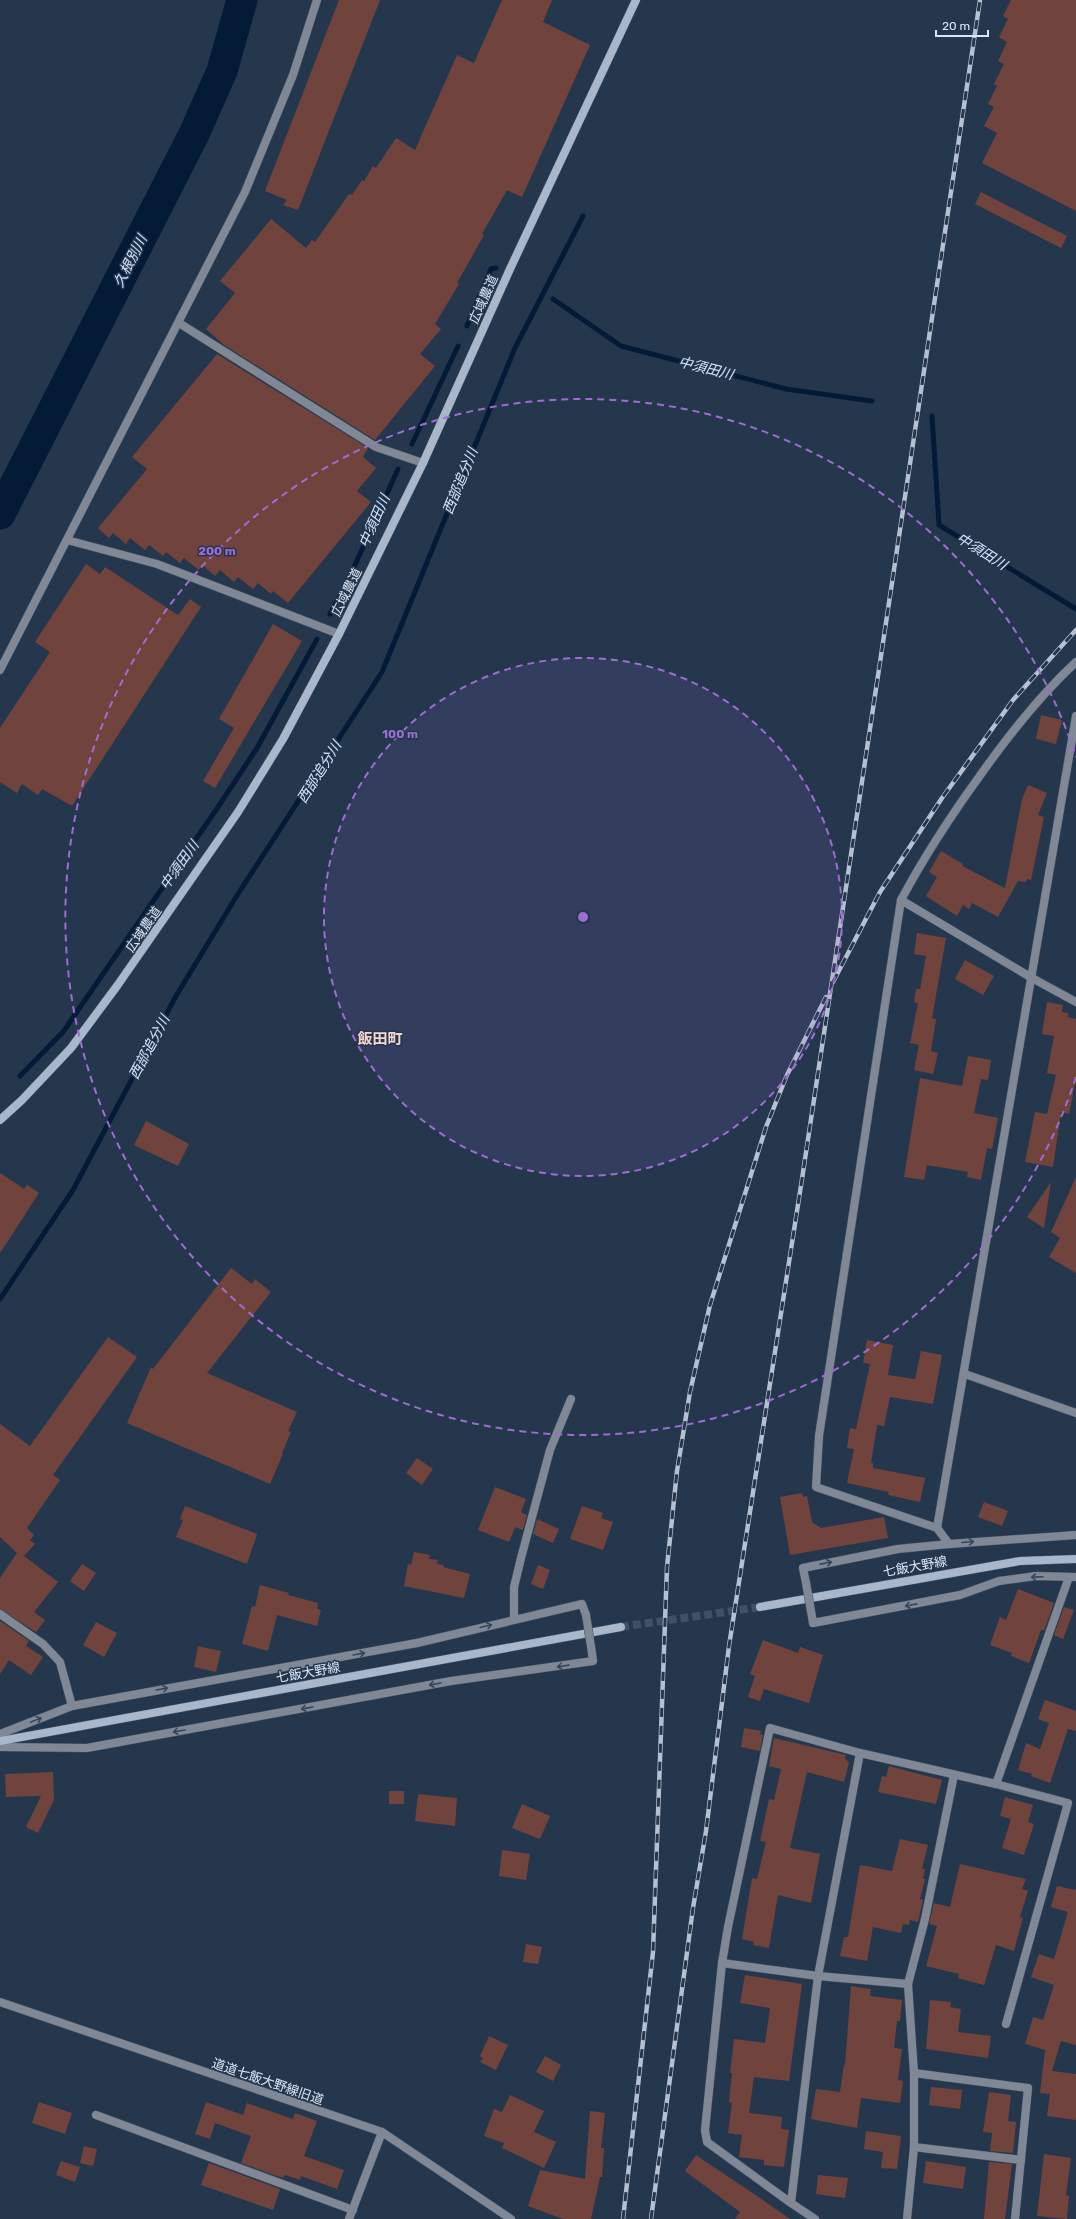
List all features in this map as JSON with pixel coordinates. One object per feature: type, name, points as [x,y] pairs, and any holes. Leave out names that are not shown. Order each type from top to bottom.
[{"type":"street","points":[[0,670],[245,192],[293,75],[317,0]]},
{"type":"street","name":"広域農道","points":[[0,1120],[22,1100],[71,1048],[194,877],[238,812],[283,739],[339,634],[422,464],[510,269],[636,0]]},
{"type":"street","points":[[179,323],[376,447],[422,464]]},
{"type":"street","points":[[67,540],[157,564],[339,634]]},
{"type":"street","points":[[949,1544],[937,1528],[816,1488],[819,1436],[901,900],[921,861],[1008,736],[1053,683],[1076,662]]},
{"type":"street","points":[[937,1528],[1076,716]]},
{"type":"street","points":[[901,900],[1032,978],[1076,1002]]},
{"type":"street","points":[[964,1374],[1076,1413]]},
{"type":"street","points":[[514,1619],[514,1587],[521,1558],[550,1450],[571,1399]]},
{"type":"street","points":[[996,1784],[1072,1577],[1036,1576],[999,1582],[960,1595],[813,1624],[803,1568],[898,1550],[949,1544],[1076,1535]]},
{"type":"street","name":"七飯大野線","points":[[760,1607],[1020,1561],[1076,1559]]},
{"type":"street","points":[[0,1734],[72,1706],[417,1643],[582,1604],[586,1616],[593,1661],[451,1681],[87,1748],[0,1747]]},
{"type":"street","points":[[0,1614],[44,1644],[60,1662],[72,1706]]},
{"type":"street","name":"七飯大野線","points":[[0,1741],[621,1627]]},
{"type":"street","points":[[815,2219],[707,2142],[705,2130],[722,1963],[770,1728],[860,1753],[996,1784],[1068,1803],[1006,2024]]},
{"type":"street","points":[[791,2203],[818,1976],[860,1753]]},
{"type":"street","points":[[907,2219],[914,2147],[914,2073],[908,1984],[925,1919],[954,1775]]},
{"type":"street","points":[[722,1963],[818,1976],[908,1984]]},
{"type":"street","name":"道道七飯大野線旧道","points":[[0,2002],[382,2132],[511,2219]]},
{"type":"street","points":[[914,2073],[1028,2088],[1015,2219]]},
{"type":"street","points":[[96,2115],[353,2210]]},
{"type":"street","points":[[349,2219],[382,2132]]},
{"type":"street","points":[[914,2147],[1021,2160]]},
{"type":"building","points":[[339,0],[380,0],[298,210],[283,205],[287,200],[265,191]]},
{"type":"building","points":[[502,0],[552,0],[543,22],[590,45],[522,197],[507,190],[482,234],[484,235],[457,283],[459,284],[435,324],[441,329],[420,354],[435,366],[375,440],[224,345],[206,329],[235,293],[220,281],[271,219],[306,248],[312,240],[315,242],[349,194],[352,195],[362,180],[364,181],[373,166],[376,168],[396,138],[415,150],[457,55],[474,63]]},
{"type":"building","points":[[1011,0],[1076,0],[1076,211],[982,163],[997,133],[984,126],[994,107],[988,104],[997,86],[994,84],[1004,64],[998,61],[1007,42],[999,37],[1008,19],[1003,16]]},
{"type":"building","points":[[981,192],[1067,236],[1061,248],[975,204]]},
{"type":"building","points":[[217,354],[368,448],[363,457],[376,468],[357,491],[371,502],[288,603],[273,591],[271,594],[258,583],[253,589],[238,577],[234,582],[220,570],[215,576],[202,565],[199,570],[184,558],[180,563],[166,552],[163,556],[149,545],[145,550],[130,538],[126,544],[113,533],[109,538],[98,528],[147,469],[132,457]]},
{"type":"building","points":[[86,564],[100,574],[105,567],[178,615],[190,599],[201,607],[72,806],[42,789],[38,795],[22,784],[17,793],[0,782],[0,728],[50,652],[35,642]]},
{"type":"building","points":[[273,624],[302,641],[215,788],[203,781],[234,728],[219,719]]},
{"type":"building","points":[[1041,715],[1062,720],[1056,744],[1036,739]]},
{"type":"building","points":[[1028,785],[1047,793],[1038,815],[1044,817],[1031,880],[1027,879],[1026,882],[1018,881],[998,917],[972,903],[969,909],[963,905],[957,916],[926,896],[937,877],[929,872],[941,851],[963,864],[962,866],[1005,888],[1022,799]]},
{"type":"building","points":[[917,933],[946,938],[932,1018],[936,1019],[931,1051],[938,1053],[933,1074],[914,1070],[919,1045],[910,1043],[918,1003],[914,1002],[916,989],[920,989],[926,956],[914,954]]},
{"type":"building","points":[[965,960],[994,976],[983,995],[955,979]]},
{"type":"building","points":[[1047,1002],[1063,1005],[1062,1012],[1068,1013],[1068,1017],[1076,1019],[1076,1079],[1069,1114],[1061,1112],[1053,1167],[1025,1162],[1035,1112],[1047,1114],[1056,1075],[1047,1073],[1054,1036],[1042,1034]]},
{"type":"building","points":[[968,1056],[991,1060],[988,1080],[981,1079],[974,1113],[998,1118],[992,1149],[987,1148],[981,1180],[967,1177],[968,1172],[927,1165],[924,1180],[904,1177],[920,1078],[962,1086]]},
{"type":"building","points":[[146,1121],[189,1144],[178,1166],[134,1145]]},
{"type":"building","points":[[0,1173],[24,1189],[27,1185],[39,1193],[0,1253]]},
{"type":"building","points":[[1076,1177],[1076,1273],[1049,1257],[1060,1238],[1051,1232]]},
{"type":"building","points":[[1051,1182],[1044,1228],[1027,1217]]},
{"type":"building","points":[[231,1268],[252,1284],[255,1279],[271,1292],[207,1373],[297,1412],[288,1431],[291,1432],[270,1484],[127,1423],[151,1367],[153,1369]]},
{"type":"building","points":[[108,1337],[137,1357],[53,1475],[60,1480],[27,1528],[34,1535],[30,1540],[35,1544],[24,1556],[58,1582],[34,1612],[45,1620],[36,1632],[0,1609],[0,1578],[17,1553],[0,1537],[0,1424],[30,1446]]},
{"type":"building","points":[[867,1340],[893,1345],[888,1375],[915,1379],[921,1351],[942,1355],[933,1404],[890,1397],[884,1426],[877,1425],[871,1463],[873,1463],[873,1468],[925,1478],[920,1502],[888,1495],[889,1492],[847,1483],[854,1449],[847,1448],[850,1428],[856,1429],[870,1364],[863,1363]]},
{"type":"building","points":[[417,1458],[433,1469],[422,1485],[406,1473]]},
{"type":"building","points":[[495,1487],[526,1499],[521,1512],[527,1515],[523,1530],[515,1527],[509,1542],[478,1530]]},
{"type":"building","points":[[802,1493],[803,1497],[807,1496],[812,1522],[821,1528],[884,1517],[888,1538],[790,1555],[780,1497]]},
{"type":"building","points":[[984,1502],[1008,1511],[1002,1526],[978,1517]]},
{"type":"building","points":[[185,1506],[257,1534],[247,1564],[176,1537],[183,1520],[180,1519]]},
{"type":"building","points":[[582,1506],[603,1513],[601,1518],[613,1522],[603,1550],[570,1539]]},
{"type":"building","points":[[537,1519],[559,1529],[553,1543],[533,1534]]},
{"type":"building","points":[[414,1552],[430,1555],[429,1559],[438,1560],[437,1564],[444,1565],[443,1567],[470,1574],[464,1598],[404,1586],[408,1564],[411,1565]]},
{"type":"building","points":[[82,1564],[96,1573],[84,1591],[70,1581]]},
{"type":"building","points":[[538,1565],[550,1570],[543,1589],[531,1584]]},
{"type":"building","points":[[260,1585],[289,1593],[288,1595],[318,1603],[317,1609],[321,1610],[317,1626],[277,1615],[268,1651],[242,1644],[252,1606],[255,1607]]},
{"type":"building","points":[[1018,1589],[1054,1603],[1044,1631],[1041,1630],[1029,1663],[1011,1656],[1012,1653],[990,1645],[1000,1617],[1006,1620]]},
{"type":"building","points":[[1064,1607],[1074,1610],[1063,1639],[1054,1635]]},
{"type":"building","points":[[0,1621],[29,1641],[26,1646],[43,1657],[31,1675],[9,1660],[0,1674]]},
{"type":"building","points":[[96,1622],[117,1633],[104,1657],[83,1645]]},
{"type":"building","points":[[763,1640],[798,1653],[800,1647],[823,1655],[809,1703],[764,1689],[760,1701],[748,1697],[755,1676],[750,1674]]},
{"type":"building","points":[[198,1646],[221,1651],[216,1672],[194,1667]]},
{"type":"building","points":[[1045,1700],[1076,1711],[1076,1731],[1068,1729],[1050,1783],[1031,1776],[1032,1774],[1018,1770],[1026,1743],[1040,1749],[1049,1723],[1038,1719]]},
{"type":"building","points":[[744,1728],[761,1731],[760,1734],[763,1735],[760,1751],[741,1747]]},
{"type":"building","points":[[774,1738],[846,1755],[845,1758],[849,1763],[844,1782],[807,1772],[790,1848],[820,1854],[811,1903],[778,1895],[769,1948],[753,1945],[754,1942],[742,1939],[752,1878],[757,1879],[766,1842],[760,1841],[769,1799],[774,1800],[781,1769],[769,1766]]},
{"type":"building","points":[[889,1766],[942,1780],[936,1804],[878,1792],[882,1776],[886,1777]]},
{"type":"building","points":[[53,1772],[54,1800],[38,1833],[26,1827],[41,1796],[6,1797],[5,1774]]},
{"type":"building","points":[[389,1791],[404,1791],[404,1804],[389,1804]]},
{"type":"building","points":[[418,1794],[457,1798],[455,1826],[415,1821]]},
{"type":"building","points":[[1005,1797],[1033,1805],[1028,1822],[1034,1824],[1024,1855],[1002,1848],[1011,1819],[1000,1816]]},
{"type":"building","points":[[522,1804],[550,1816],[540,1839],[512,1828]]},
{"type":"building","points":[[900,1839],[928,1845],[922,1869],[925,1869],[923,1879],[925,1879],[920,1899],[923,1900],[918,1922],[910,1920],[909,1925],[903,1924],[901,1933],[873,1927],[867,1961],[840,1956],[844,1937],[848,1937],[860,1865],[892,1871]]},
{"type":"building","points":[[502,1850],[530,1854],[526,1880],[499,1876]]},
{"type":"building","points":[[960,1864],[1026,1879],[1022,1889],[1028,1891],[1020,1917],[1023,1918],[1014,1951],[996,1945],[984,1985],[958,1978],[959,1974],[926,1966],[937,1926],[929,1924],[934,1903],[950,1907]]},
{"type":"building","points":[[1057,1886],[1076,1890],[1076,2045],[1061,2041],[1052,2071],[1076,2074],[1076,2120],[1047,2116],[1050,2094],[1040,2093],[1045,2050],[1025,2044],[1033,2017],[1043,2020],[1054,1985],[1031,1977],[1039,1954],[1054,1959],[1068,1912],[1051,1907]]},
{"type":"building","points":[[526,1944],[542,1947],[538,1964],[523,1962]]},
{"type":"building","points":[[745,1975],[802,1984],[789,2081],[754,2077],[749,2113],[782,2117],[781,2129],[789,2130],[784,2167],[764,2165],[764,2160],[739,2157],[742,2135],[728,2133],[732,2103],[729,2102],[732,2073],[730,2073],[734,2039],[765,2043],[770,2008],[740,2003]]},
{"type":"building","points":[[851,1986],[871,1989],[870,1996],[902,2000],[900,2021],[897,2021],[894,2048],[902,2049],[898,2080],[903,2081],[900,2103],[861,2098],[857,2128],[811,2119],[816,2089],[840,2092],[845,2065]]},
{"type":"building","points":[[930,2000],[951,2002],[950,2007],[961,2009],[958,2032],[991,2036],[988,2058],[926,2049]]},
{"type":"building","points":[[489,2036],[508,2045],[496,2070],[480,2062],[483,2058],[480,2056]]},
{"type":"building","points":[[545,2056],[561,2065],[553,2081],[536,2072]]},
{"type":"building","points":[[931,2087],[962,2090],[960,2109],[929,2105]]},
{"type":"building","points":[[989,2092],[1011,2095],[1008,2121],[1016,2122],[1013,2153],[990,2151],[992,2133],[983,2132]]},
{"type":"building","points":[[510,2095],[544,2111],[534,2132],[556,2142],[544,2168],[502,2148],[504,2143],[484,2136],[494,2109],[502,2112]]},
{"type":"building","points":[[39,2102],[72,2113],[65,2134],[32,2123]]},
{"type":"building","points":[[206,2102],[243,2115],[247,2103],[293,2119],[295,2113],[317,2121],[304,2156],[344,2170],[337,2189],[301,2176],[300,2180],[285,2175],[283,2178],[241,2163],[251,2136],[215,2123],[210,2139],[195,2134]]},
{"type":"building","points":[[590,2111],[605,2113],[601,2148],[604,2148],[602,2177],[600,2177],[591,2219],[563,2219],[528,2206],[540,2170],[585,2179]]},
{"type":"building","points":[[866,2131],[901,2136],[897,2169],[881,2168],[883,2152],[864,2149]]},
{"type":"building","points":[[84,2146],[97,2149],[93,2166],[80,2163]]},
{"type":"building","points":[[1044,2154],[1071,2158],[1066,2195],[1069,2196],[1067,2219],[1037,2216]]},
{"type":"building","points":[[696,2155],[790,2219],[735,2219],[740,2212],[685,2171]]},
{"type":"building","points":[[61,2161],[80,2167],[75,2182],[56,2175]]},
{"type":"building","points":[[926,2161],[966,2167],[963,2189],[923,2183]]},
{"type":"building","points":[[989,2162],[1012,2164],[1005,2219],[984,2219]]},
{"type":"building","points":[[209,2163],[280,2189],[273,2210],[201,2185]]},
{"type":"building","points":[[818,2175],[848,2178],[845,2198],[816,2194]]},
{"type":"waterway","name":"久根別川","points":[[0,514],[194,134],[222,71],[242,0]]},
{"type":"waterway","name":"西部追分川","points":[[0,1299],[73,1190],[176,996],[236,897],[382,672],[515,348],[583,216]]},
{"type":"waterway","name":"中須田川","points":[[467,326],[491,269],[496,268]]},
{"type":"waterway","name":"中須田川","points":[[553,299],[621,346],[786,389],[872,401]]},
{"type":"waterway","name":"中須田川","points":[[412,444],[458,346]]},
{"type":"waterway","name":"中須田川","points":[[932,416],[939,525],[1076,609]]},
{"type":"waterway","name":"中須田川","points":[[351,574],[398,469]]},
{"type":"waterway","name":"中須田川","points":[[330,614],[338,599]]},
{"type":"waterway","name":"中須田川","points":[[20,1076],[63,1032],[216,810],[257,748],[317,639]]},
{"type":"tunnel","points":[[621,1627],[760,1607]]},
{"type":"railway","points":[[651,2219],[693,1908],[706,1831],[729,1646],[802,1179],[980,0]]},
{"type":"railway","points":[[833,982],[880,892],[942,798],[1013,700],[1076,630]]},
{"type":"railway","points":[[623,2219],[653,1952],[667,1567],[677,1471],[690,1392],[710,1305],[766,1127],[787,1075],[826,997]]},
{"type":"district","name":"飯田町","points":[[380,1039]]}]
